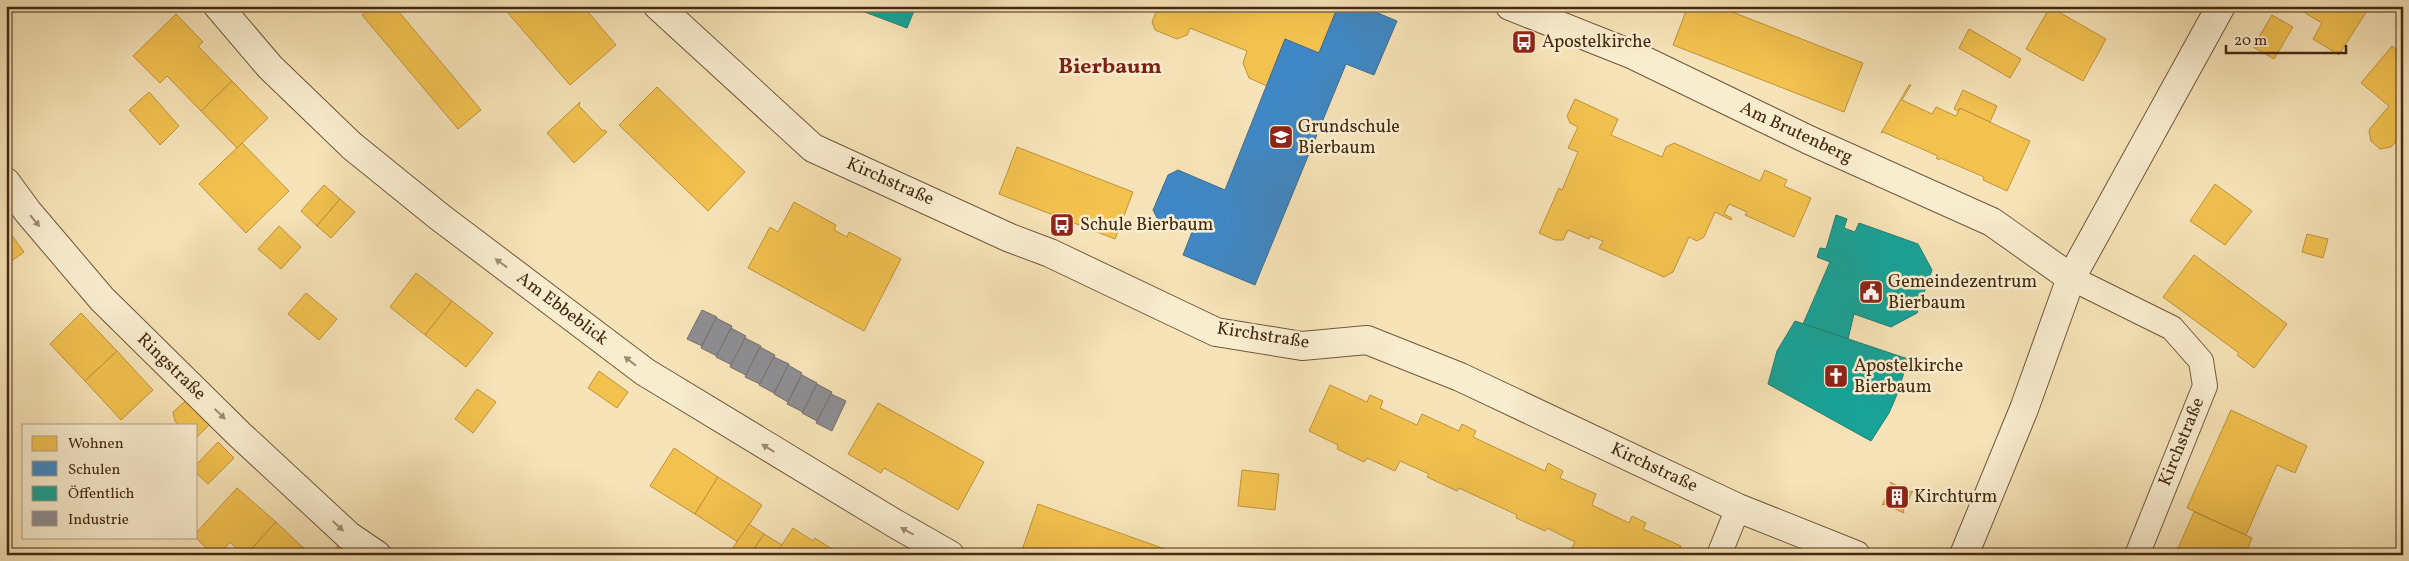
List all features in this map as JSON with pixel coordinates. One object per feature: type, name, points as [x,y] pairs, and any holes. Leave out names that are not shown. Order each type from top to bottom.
[{"type":"street","name":"Am Ebbeblick","points":[[218,6],[270,67],[352,146],[441,218],[645,372],[885,518],[950,555]]},
{"type":"street","name":"Kirchstraße","points":[[658,6],[814,148],[1010,238],[1050,253],[1216,332],[1302,346],[1367,340],[1460,377],[1738,508],[1856,555]]},
{"type":"street","name":"Am Brutenberg","points":[[1510,6],[1631,54],[1810,140],[1992,222],[2071,278]]},
{"type":"street","points":[[1964,555],[2024,409],[2071,278],[2221,6]]},
{"type":"street","name":"Ringstraße","points":[[6,182],[28,212],[102,299],[239,434],[342,530],[377,555]]},
{"type":"lane","name":"Kirchstraße","points":[[2071,278],[2172,328],[2201,361],[2205,386],[2137,555]]},
{"type":"lane","points":[[1719,555],[1738,508]]},
{"type":"building: Wohnen","points":[[373,6],[394,6],[481,110],[458,129],[362,15]]},
{"type":"building: Wohnen","points":[[502,6],[583,6],[616,45],[570,85]]},
{"type":"building: Wohnen","points":[[1143,6],[1338,6],[1319,53],[1285,39],[1267,86],[1249,78],[1243,63],[1247,51],[1190,28],[1187,35],[1177,39],[1155,30],[1152,22],[1156,12]]},
{"type":"building: Wohnen","points":[[1688,6],[1717,6],[1863,63],[1844,112],[1673,45]]},
{"type":"building: Wohnen","points":[[2370,6],[2339,55],[2313,39],[2322,23],[2295,7]]},
{"type":"building: Wohnen","points":[[2050,7],[2106,39],[2083,81],[2026,49]]},
{"type":"building: Wohnen","points":[[176,14],[203,42],[198,46],[232,81],[201,111],[167,76],[160,83],[133,56]]},
{"type":"building: Wohnen","points":[[2272,15],[2293,27],[2274,59],[2253,47]]},
{"type":"building: Wohnen","points":[[1969,29],[2021,59],[2010,78],[1959,48]]},
{"type":"building: Wohnen","points":[[2392,46],[2403,55],[2403,134],[2391,147],[2380,149],[2371,141],[2369,130],[2389,106],[2361,83]]},
{"type":"building: Wohnen","points":[[232,81],[268,118],[237,148],[201,111]]},
{"type":"building: Wohnen","points":[[1909,85],[1911,85],[1902,100],[1932,114],[1936,107],[1956,116],[1960,108],[2030,141],[2007,191],[1983,180],[1984,177],[1940,158],[1939,160],[1936,158],[1938,156],[1883,132],[1881,133]]},
{"type":"building: Wohnen","points":[[657,87],[745,172],[708,211],[619,125]]},
{"type":"building: Wohnen","points":[[1963,90],[1997,106],[1990,122],[1960,108],[1958,111],[1954,109]]},
{"type":"building: Wohnen","points":[[149,92],[179,126],[160,145],[129,110]]},
{"type":"building: Wohnen","points":[[1575,99],[1618,119],[1611,135],[1662,157],[1666,147],[1674,143],[1760,181],[1765,170],[1787,180],[1784,186],[1811,198],[1794,237],[1745,215],[1747,212],[1729,204],[1724,214],[1732,218],[1731,220],[1715,212],[1704,237],[1697,241],[1689,237],[1673,272],[1664,277],[1599,248],[1603,241],[1590,236],[1589,239],[1568,230],[1563,240],[1555,240],[1539,233],[1559,188],[1562,190],[1578,152],[1568,148],[1578,127],[1570,123],[1567,116]]},
{"type":"building: Wohnen","points":[[580,102],[579,106],[603,131],[607,132],[574,163],[547,133]]},
{"type":"building: Wohnen","points":[[242,143],[289,191],[246,233],[199,184]]},
{"type":"building: Wohnen","points":[[1017,147],[1133,192],[1115,239],[999,194]]},
{"type":"building: Wohnen","points":[[2215,184],[2252,211],[2225,245],[2190,221]]},
{"type":"building: Wohnen","points":[[324,185],[340,199],[317,226],[301,211]]},
{"type":"building: Wohnen","points":[[340,199],[355,212],[331,238],[317,226]]},
{"type":"building: Wohnen","points":[[794,202],[836,225],[834,230],[847,237],[849,232],[901,259],[864,331],[748,268],[770,227],[778,232]]},
{"type":"building: Wohnen","points":[[279,226],[301,247],[281,269],[258,249]]},
{"type":"building: Wohnen","points":[[6,227],[24,252],[6,265]]},
{"type":"building: Wohnen","points":[[2307,234],[2328,239],[2323,258],[2302,252]]},
{"type":"building: Wohnen","points":[[2194,255],[2287,324],[2254,368],[2237,355],[2239,353],[2163,297]]},
{"type":"building: Wohnen","points":[[416,273],[452,301],[425,335],[390,307]]},
{"type":"building: Wohnen","points":[[306,293],[337,319],[319,340],[288,314]]},
{"type":"building: Wohnen","points":[[452,301],[493,333],[466,367],[425,335]]},
{"type":"building: Wohnen","points":[[81,313],[117,351],[85,381],[50,344]]},
{"type":"building: Wohnen","points":[[117,351],[153,390],[121,420],[85,381]]},
{"type":"building: Wohnen","points":[[599,371],[628,392],[617,408],[588,388]]},
{"type":"building: Wohnen","points":[[1330,385],[1367,402],[1370,395],[1383,401],[1380,408],[1417,425],[1422,414],[1459,431],[1462,424],[1476,431],[1473,437],[1545,471],[1548,463],[1563,471],[1560,478],[1596,494],[1592,505],[1629,523],[1632,516],[1646,523],[1643,529],[1681,546],[1677,555],[1576,555],[1570,552],[1575,542],[1547,528],[1545,531],[1516,518],[1517,515],[1459,488],[1457,491],[1427,477],[1429,474],[1400,461],[1395,471],[1367,458],[1364,462],[1337,449],[1338,445],[1309,431]]},
{"type":"building: Wohnen","points":[[477,389],[496,402],[473,433],[455,419]]},
{"type":"building: Wohnen","points":[[192,395],[215,419],[198,436],[198,424],[177,424],[173,412]]},
{"type":"building: Wohnen","points":[[878,403],[984,462],[958,510],[884,468],[881,473],[848,454]]},
{"type":"building: Wohnen","points":[[2231,410],[2307,446],[2295,473],[2277,465],[2246,535],[2187,508]]},
{"type":"building: Wohnen","points":[[218,442],[234,458],[208,484],[198,475],[198,463]]},
{"type":"building: Wohnen","points":[[674,448],[718,477],[695,514],[650,486]]},
{"type":"building: Wohnen","points":[[1242,470],[1279,474],[1275,510],[1238,506]]},
{"type":"building: Wohnen","points":[[718,477],[762,505],[738,542],[695,514]]},
{"type":"building: Wohnen","name":"Kirchturm","points":[[1890,482],[1910,492],[1913,491],[1903,510],[1904,513],[1885,504],[1882,505],[1892,485]]},
{"type":"building: Wohnen","points":[[237,488],[276,522],[246,555],[243,555],[230,542],[219,555],[214,555],[196,538],[198,538],[198,531]]},
{"type":"building: Wohnen","points":[[1038,504],[1165,549],[1164,555],[1021,553]]},
{"type":"building: Wohnen","points":[[2194,512],[2252,538],[2245,555],[2175,555]]},
{"type":"building: Wohnen","points":[[276,522],[311,555],[246,555]]},
{"type":"building: Wohnen","points":[[749,524],[764,534],[750,555],[735,555],[730,552]]},
{"type":"building: Wohnen","points":[[793,528],[813,541],[815,538],[832,549],[831,552],[835,555],[775,555]]},
{"type":"building: Wohnen","points":[[764,534],[782,545],[775,555],[750,555]]},
{"type":"building: Wohnen","points":[[338,545],[348,555],[330,555]]},
{"type":"building: Schulen","name":"Grundschule Bierbaum","points":[[1338,6],[1361,6],[1397,21],[1374,75],[1346,64],[1255,285],[1183,255],[1192,232],[1157,218],[1153,210],[1168,175],[1178,170],[1225,190],[1285,39],[1319,53]]},
{"type":"building: Öffentlich","points":[[849,6],[916,6],[907,28]]},
{"type":"building: Öffentlich","name":"Gemeindezentrum Bierbaum","points":[[1836,215],[1847,219],[1844,228],[1855,232],[1859,223],[1918,244],[1932,270],[1917,313],[1891,327],[1854,314],[1848,339],[1803,324],[1830,262],[1817,257],[1820,248],[1826,249]]},
{"type":"building: Öffentlich","name":"Apostelkirche Bierbaum","points":[[1795,321],[1908,359],[1898,392],[1889,413],[1871,441],[1768,384],[1777,351]]},
{"type":"building: Industrie","points":[[702,310],[717,317],[702,346],[687,339]]},
{"type":"building: Industrie","points":[[716,318],[732,326],[717,356],[701,348]]},
{"type":"building: Industrie","points":[[731,328],[746,336],[732,365],[716,357]]},
{"type":"building: Industrie","points":[[745,338],[761,346],[746,375],[730,367]]},
{"type":"building: Industrie","points":[[760,347],[775,355],[760,384],[745,377]]},
{"type":"building: Industrie","points":[[774,357],[789,364],[774,393],[759,385]]},
{"type":"building: Industrie","points":[[788,365],[802,373],[788,402],[774,394]]},
{"type":"building: Industrie","points":[[802,375],[817,383],[803,412],[787,404]]},
{"type":"building: Industrie","points":[[817,384],[832,392],[817,421],[802,413]]},
{"type":"building: Industrie","points":[[831,394],[846,401],[832,431],[816,423]]},
{"type":"place","name":"Apostelkirche","points":[[1524,42]]},
{"type":"place","name":"Grundschule Bierbaum","points":[[1281,137]]},
{"type":"place","name":"Schule Bierbaum","points":[[1062,225]]},
{"type":"place","name":"Gemeindezentrum Bierbaum","points":[[1871,292]]},
{"type":"place","name":"Apostelkirche Bierbaum","points":[[1836,376]]},
{"type":"place","name":"Kirchturm","points":[[1897,497]]},
{"type":"district","name":"Bierbaum","points":[[1110,67]]}]
